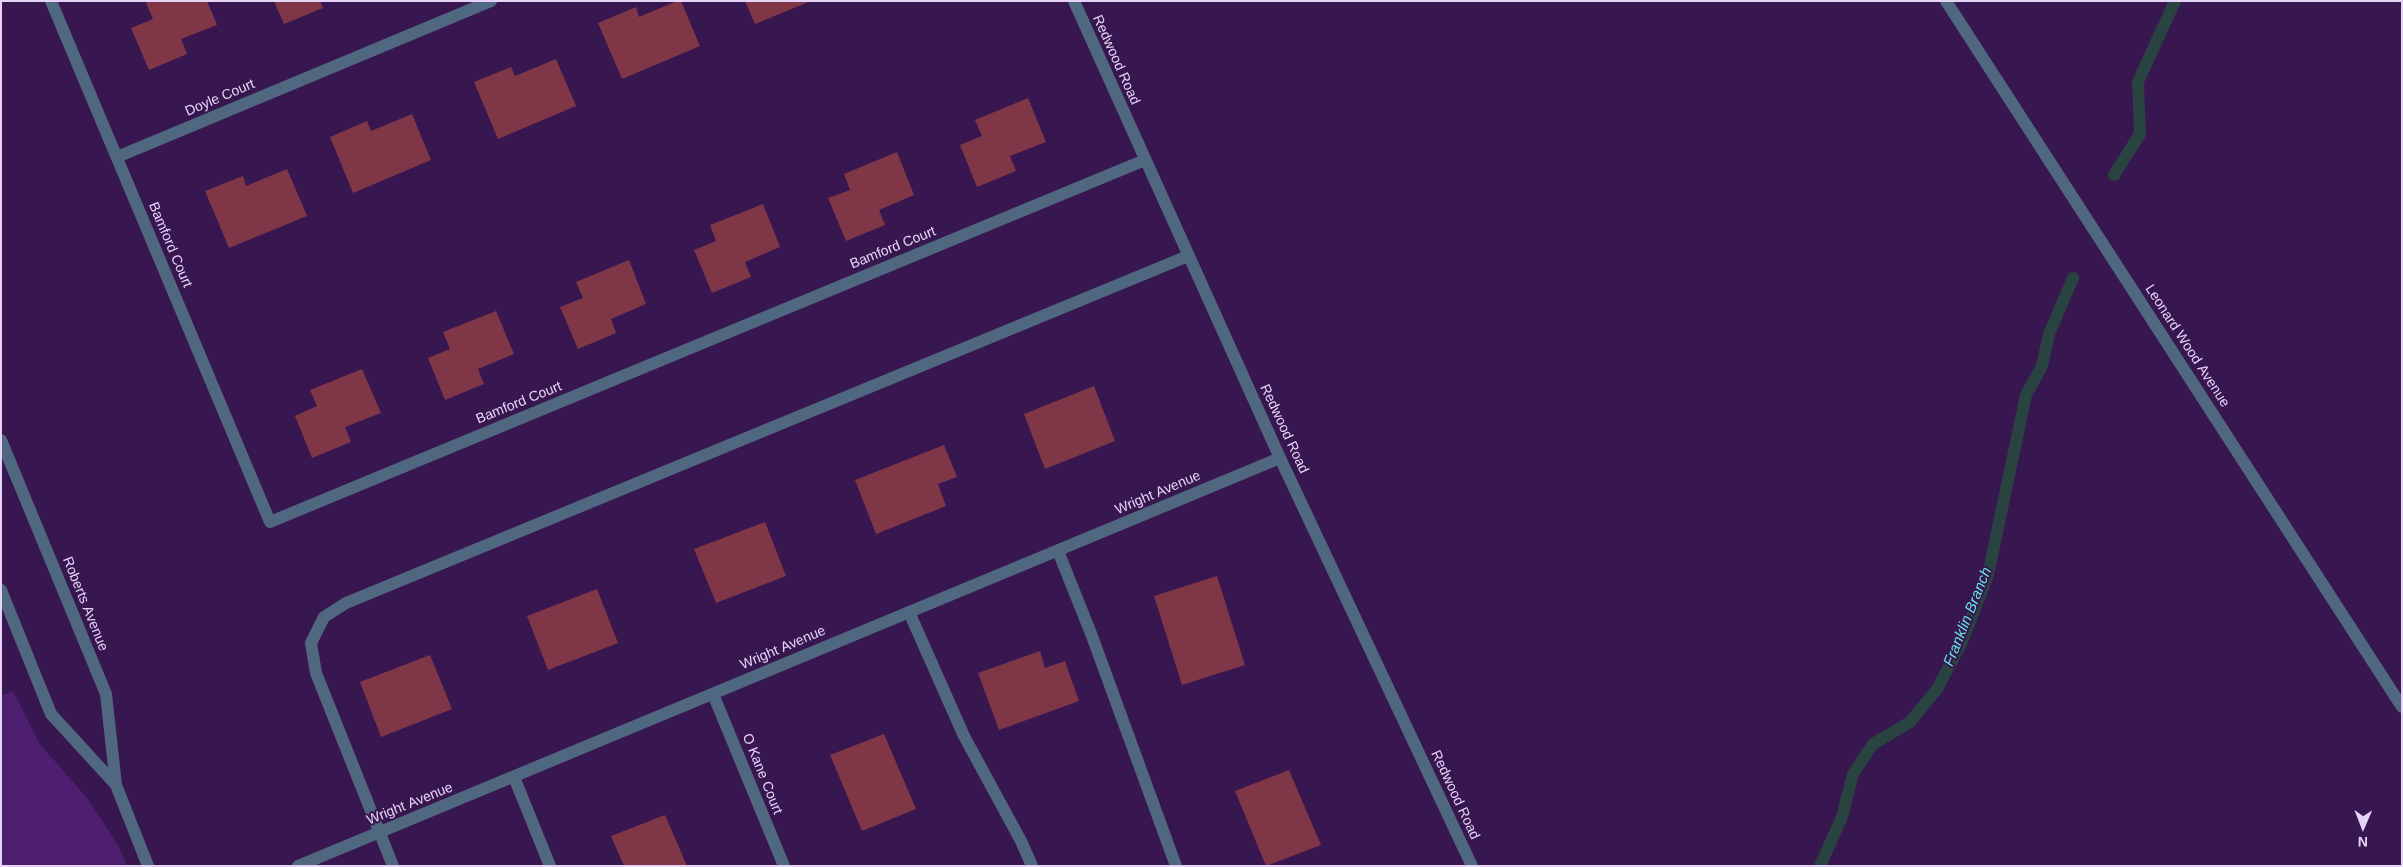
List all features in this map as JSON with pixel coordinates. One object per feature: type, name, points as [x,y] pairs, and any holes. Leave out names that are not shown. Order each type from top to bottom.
[{"type":"street","points":[[51,1],[117,157]]},
{"type":"street","name":"Doyle Court","points":[[117,157],[491,1]]},
{"type":"street","name":"Redwood Road","points":[[1074,1],[1280,458],[1472,866]]},
{"type":"street","name":"Leonard Wood Avenue","points":[[1946,1],[2402,707]]},
{"type":"street","name":"Bamford Court","points":[[117,157],[270,522],[1145,160]]},
{"type":"street","points":[[393,866],[316,674],[311,643],[324,617],[346,603],[1188,256]]},
{"type":"street","name":"Roberts Avenue","points":[[1,440],[106,694],[116,785],[148,866]]},
{"type":"street","name":"Wright Avenue","points":[[298,866],[1280,458]]},
{"type":"street","points":[[1058,551],[1092,636],[1176,866]]},
{"type":"street","name":"Roberts Avenue","points":[[1,590],[51,714],[116,785]]},
{"type":"street","points":[[909,612],[964,736],[1021,841],[1032,866]]},
{"type":"street","name":"O Kane Court","points":[[713,694],[784,866]]},
{"type":"street","points":[[514,777],[550,866]]},
{"type":"shaded area","points":[[13,691],[39,743],[88,799],[119,847],[127,866],[1,866],[1,696]]},
{"type":"building","points":[[149,1],[207,1],[217,25],[181,39],[187,54],[149,70],[131,28],[153,19],[146,3]]},
{"type":"building","points":[[274,1],[320,1],[323,8],[284,24]]},
{"type":"building","points":[[681,1],[700,46],[622,79],[598,23],[636,7],[639,17]]},
{"type":"building","points":[[745,1],[811,1],[755,24]]},
{"type":"building","points":[[556,59],[576,106],[498,139],[474,82],[511,67],[515,76]]},
{"type":"building","points":[[1028,98],[1046,142],[1010,156],[1016,171],[977,187],[960,145],[982,136],[975,120]]},
{"type":"building","points":[[412,114],[431,160],[353,193],[330,137],[367,121],[371,131]]},
{"type":"building","points":[[897,152],[914,195],[879,210],[885,225],[846,241],[828,198],[850,190],[844,174]]},
{"type":"building","points":[[287,169],[307,216],[229,248],[205,191],[243,176],[246,186]]},
{"type":"building","points":[[763,204],[780,247],[745,262],[751,277],[712,293],[694,250],[716,241],[710,225]]},
{"type":"building","points":[[629,260],[646,304],[611,319],[616,333],[578,349],[560,307],[583,298],[576,282]]},
{"type":"building","points":[[496,311],[514,354],[478,369],[484,384],[445,400],[428,358],[450,349],[443,332]]},
{"type":"building","points":[[362,369],[381,413],[345,427],[351,442],[312,458],[295,416],[317,406],[310,390]]},
{"type":"building","points":[[1094,386],[1115,441],[1045,469],[1024,414]]},
{"type":"building","points":[[944,445],[957,477],[938,484],[946,506],[876,534],[855,480]]},
{"type":"building","points":[[765,522],[786,576],[716,603],[694,549]]},
{"type":"building","points":[[1217,576],[1245,665],[1182,685],[1154,596]]},
{"type":"building","points":[[597,589],[618,643],[548,670],[527,616]]},
{"type":"building","points":[[1040,651],[1045,668],[1065,661],[1079,701],[999,730],[978,673]]},
{"type":"building","points":[[430,655],[452,709],[381,737],[360,682]]},
{"type":"building","points":[[884,734],[916,809],[862,831],[830,755]]},
{"type":"building","points":[[1289,770],[1321,845],[1266,866],[1235,791]]},
{"type":"building","points":[[665,815],[687,866],[624,866],[611,836]]},
{"type":"waterway","name":"Franklin Branch","points":[[2114,175],[2140,134],[2138,82],[2175,1]]},
{"type":"waterway","name":"Franklin Branch","points":[[1820,866],[1842,817],[1853,774],[1873,744],[1910,722],[1937,689],[1961,644],[1988,575],[2026,395],[2042,366],[2049,334],[2073,278]]}]
